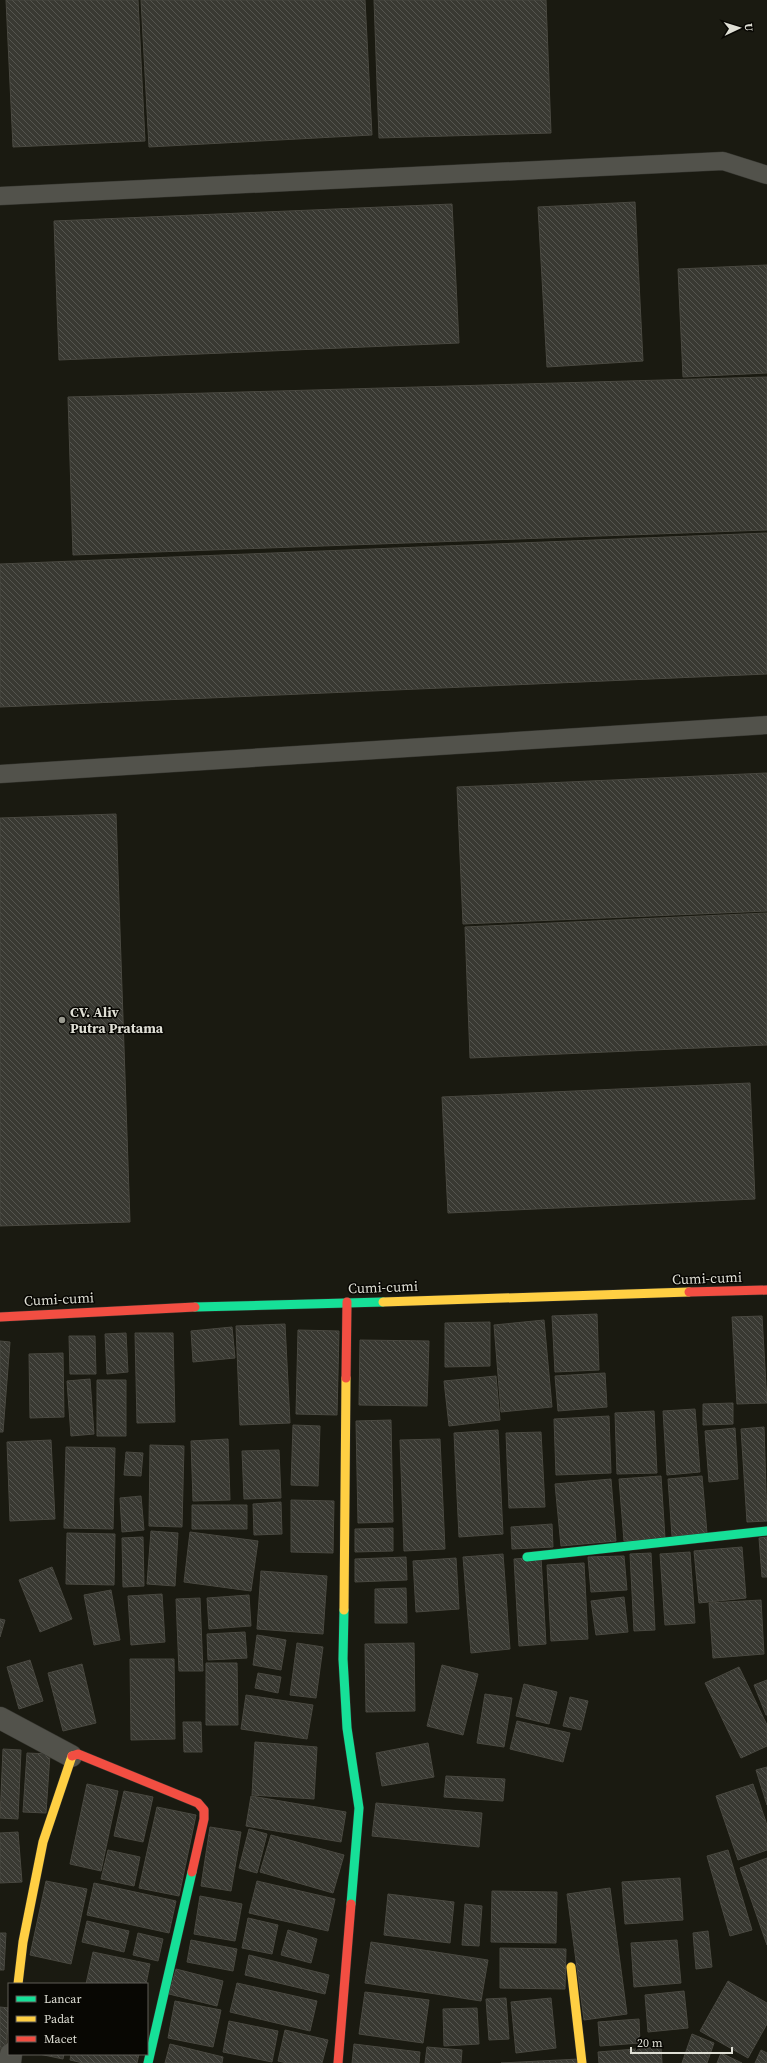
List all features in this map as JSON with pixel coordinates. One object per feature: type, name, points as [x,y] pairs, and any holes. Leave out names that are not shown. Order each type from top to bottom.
[{"type":"street","name":"Cumi-cumi","points":[[0,1317],[167,1308],[767,1290]]},
{"type":"street","points":[[338,2063],[359,1808],[347,1728],[343,1659],[347,1302]]},
{"type":"street","points":[[527,1557],[767,1531]]},
{"type":"street","points":[[0,1718],[71,1756],[78,1754],[198,1803],[204,1810],[204,1819],[148,2063]]},
{"type":"street","points":[[18,1983],[23,1942],[42,1842],[71,1756]]},
{"type":"street","points":[[571,1967],[582,2063]]},
{"type":"lane","points":[[0,196],[723,161],[767,175]]},
{"type":"lane","points":[[0,774],[767,725]]},
{"type":"building","points":[[6,0],[138,0],[145,141],[13,147]]},
{"type":"building","points":[[141,0],[365,0],[372,135],[149,147]]},
{"type":"building","points":[[374,0],[546,0],[551,133],[379,138]]},
{"type":"building","points":[[635,202],[643,361],[547,367],[538,207]]},
{"type":"building","points":[[452,204],[459,343],[59,360],[54,221]]},
{"type":"building","points":[[767,265],[767,373],[683,377],[678,269]]},
{"type":"building","points":[[767,377],[767,530],[73,555],[68,397]]},
{"type":"building","points":[[767,533],[767,674],[0,707],[0,564]]},
{"type":"building","points":[[767,773],[767,911],[463,924],[457,787]]},
{"type":"building","name":"CV. Aliv Putra Pratama","points":[[116,814],[130,1222],[0,1226],[0,818]]},
{"type":"building","points":[[767,913],[767,1045],[470,1058],[465,927]]},
{"type":"building","points":[[750,1083],[755,1199],[448,1213],[442,1097]]},
{"type":"building","points":[[597,1314],[599,1370],[555,1372],[552,1316]]},
{"type":"building","points":[[762,1316],[767,1403],[737,1404],[732,1317]]},
{"type":"building","points":[[544,1320],[552,1407],[501,1412],[494,1325]]},
{"type":"building","points":[[490,1322],[490,1366],[445,1367],[445,1323]]},
{"type":"building","points":[[285,1324],[290,1423],[240,1425],[236,1326]]},
{"type":"building","points":[[232,1327],[235,1358],[193,1362],[191,1331]]},
{"type":"building","points":[[298,1330],[339,1331],[337,1415],[296,1414]]},
{"type":"building","points":[[126,1333],[128,1372],[107,1374],[105,1334]]},
{"type":"building","points":[[135,1333],[173,1333],[175,1422],[137,1423]]},
{"type":"building","points":[[69,1336],[95,1336],[96,1374],[70,1374]]},
{"type":"building","points":[[360,1340],[429,1341],[427,1406],[359,1405]]},
{"type":"building","points":[[0,1341],[10,1342],[3,1432],[0,1432]]},
{"type":"building","points":[[63,1353],[64,1417],[30,1418],[29,1354]]},
{"type":"building","points":[[605,1373],[607,1407],[558,1411],[555,1376]]},
{"type":"building","points":[[496,1376],[500,1420],[449,1426],[444,1381]]},
{"type":"building","points":[[90,1379],[94,1434],[71,1436],[67,1381]]},
{"type":"building","points":[[97,1380],[126,1380],[126,1436],[97,1436]]},
{"type":"building","points":[[733,1403],[733,1424],[703,1425],[703,1404]]},
{"type":"building","points":[[695,1409],[700,1472],[667,1475],[663,1411]]},
{"type":"building","points":[[654,1411],[657,1473],[617,1474],[615,1413]]},
{"type":"building","points":[[609,1416],[611,1473],[556,1475],[554,1419]]},
{"type":"building","points":[[391,1420],[393,1522],[358,1523],[356,1421]]},
{"type":"building","points":[[293,1425],[320,1426],[318,1486],[291,1485]]},
{"type":"building","points":[[764,1427],[767,1521],[747,1522],[741,1429]]},
{"type":"building","points":[[735,1428],[738,1479],[709,1482],[705,1431]]},
{"type":"building","points":[[498,1430],[503,1534],[459,1537],[454,1433]]},
{"type":"building","points":[[541,1432],[545,1507],[509,1508],[506,1433]]},
{"type":"building","points":[[228,1439],[230,1500],[193,1501],[191,1441]]},
{"type":"building","points":[[440,1439],[445,1549],[404,1551],[400,1440]]},
{"type":"building","points":[[51,1440],[55,1519],[10,1521],[7,1442]]},
{"type":"building","points":[[150,1445],[184,1446],[182,1527],[149,1526]]},
{"type":"building","points":[[66,1447],[115,1448],[113,1529],[64,1528]]},
{"type":"building","points":[[279,1450],[281,1498],[244,1499],[242,1451]]},
{"type":"building","points":[[126,1452],[143,1453],[141,1476],[124,1475]]},
{"type":"building","points":[[661,1476],[665,1538],[624,1541],[619,1479]]},
{"type":"building","points":[[702,1476],[707,1533],[672,1536],[668,1479]]},
{"type":"building","points":[[611,1479],[616,1541],[561,1546],[555,1484]]},
{"type":"building","points":[[141,1496],[144,1530],[122,1532],[120,1498]]},
{"type":"building","points":[[291,1500],[334,1501],[333,1553],[291,1552]]},
{"type":"building","points":[[281,1502],[282,1534],[254,1535],[253,1504]]},
{"type":"building","points":[[192,1505],[247,1505],[247,1529],[192,1529]]},
{"type":"building","points":[[552,1524],[553,1547],[512,1549],[511,1527]]},
{"type":"building","points":[[393,1528],[393,1551],[355,1552],[355,1529]]},
{"type":"building","points":[[151,1531],[178,1533],[175,1586],[147,1584]]},
{"type":"building","points":[[190,1532],[258,1541],[251,1591],[184,1582]]},
{"type":"building","points":[[67,1533],[115,1534],[114,1585],[66,1584]]},
{"type":"building","points":[[143,1537],[144,1586],[123,1587],[122,1538]]},
{"type":"building","points":[[767,1537],[767,1577],[762,1577],[759,1538]]},
{"type":"building","points":[[742,1547],[746,1598],[699,1603],[694,1551]]},
{"type":"building","points":[[690,1552],[695,1623],[665,1625],[660,1554]]},
{"type":"building","points":[[651,1553],[655,1630],[634,1631],[630,1554]]},
{"type":"building","points":[[503,1554],[510,1649],[471,1653],[463,1557]]},
{"type":"building","points":[[624,1556],[627,1590],[591,1592],[588,1557]]},
{"type":"building","points":[[406,1557],[407,1580],[355,1582],[355,1559]]},
{"type":"building","points":[[541,1557],[546,1644],[519,1646],[514,1559]]},
{"type":"building","points":[[456,1558],[459,1609],[416,1612],[413,1561]]},
{"type":"building","points":[[584,1563],[588,1639],[551,1641],[547,1565]]},
{"type":"building","points":[[52,1567],[72,1619],[40,1632],[19,1580]]},
{"type":"building","points":[[261,1571],[327,1576],[323,1634],[257,1629]]},
{"type":"building","points":[[406,1588],[407,1623],[375,1623],[375,1589]]},
{"type":"building","points":[[111,1590],[120,1640],[94,1645],[84,1595]]},
{"type":"building","points":[[162,1594],[165,1642],[131,1645],[128,1596]]},
{"type":"building","points":[[249,1595],[251,1626],[209,1629],[207,1598]]},
{"type":"building","points":[[624,1597],[628,1632],[596,1635],[591,1601]]},
{"type":"building","points":[[200,1598],[203,1671],[179,1671],[176,1599]]},
{"type":"building","points":[[761,1600],[764,1654],[713,1658],[709,1603]]},
{"type":"building","points":[[0,1619],[5,1620],[0,1637]]},
{"type":"building","points":[[245,1632],[247,1658],[208,1660],[207,1634]]},
{"type":"building","points":[[257,1635],[286,1640],[281,1670],[253,1665]]},
{"type":"building","points":[[297,1643],[323,1647],[316,1698],[290,1695]]},
{"type":"building","points":[[414,1643],[415,1711],[366,1712],[365,1644]]},
{"type":"building","points":[[130,1659],[174,1659],[175,1739],[131,1740]]},
{"type":"building","points":[[30,1660],[43,1701],[19,1709],[7,1667]]},
{"type":"building","points":[[206,1663],[237,1663],[238,1725],[206,1725]]},
{"type":"building","points":[[82,1664],[96,1723],[63,1731],[48,1673]]},
{"type":"building","points":[[442,1665],[478,1674],[463,1735],[427,1726]]},
{"type":"building","points":[[739,1667],[767,1725],[767,1746],[741,1758],[705,1683]]},
{"type":"building","points":[[258,1673],[281,1677],[278,1693],[255,1688]]},
{"type":"building","points":[[767,1680],[767,1715],[766,1715],[754,1685]]},
{"type":"building","points":[[524,1684],[557,1692],[549,1724],[516,1716]]},
{"type":"building","points":[[485,1694],[512,1698],[504,1747],[477,1743]]},
{"type":"building","points":[[246,1695],[313,1705],[307,1739],[241,1729]]},
{"type":"building","points":[[570,1697],[588,1701],[581,1730],[563,1726]]},
{"type":"building","points":[[517,1721],[570,1733],[563,1762],[510,1749]]},
{"type":"building","points":[[183,1722],[201,1722],[202,1752],[184,1752]]},
{"type":"building","points":[[255,1742],[317,1747],[314,1799],[252,1795]]},
{"type":"building","points":[[428,1743],[434,1777],[382,1786],[376,1753]]},
{"type":"building","points":[[3,1749],[21,1750],[18,1819],[0,1818]]},
{"type":"building","points":[[27,1753],[50,1754],[46,1813],[23,1812]]},
{"type":"building","points":[[767,1767],[767,1805],[756,1770]]},
{"type":"building","points":[[446,1776],[505,1779],[503,1801],[444,1797]]},
{"type":"building","points":[[87,1784],[118,1791],[101,1871],[70,1864]]},
{"type":"building","points":[[753,1784],[767,1825],[767,1850],[738,1860],[716,1796]]},
{"type":"building","points":[[124,1791],[153,1797],[143,1842],[114,1836]]},
{"type":"building","points":[[251,1796],[346,1812],[341,1842],[246,1826]]},
{"type":"building","points":[[376,1803],[482,1813],[479,1847],[372,1836]]},
{"type":"building","points":[[157,1807],[196,1815],[179,1896],[139,1888]]},
{"type":"building","points":[[210,1827],[241,1832],[231,1891],[201,1886]]},
{"type":"building","points":[[249,1829],[267,1834],[257,1873],[239,1868]]},
{"type":"building","points":[[18,1832],[22,1882],[0,1883],[0,1833]]},
{"type":"building","points":[[271,1835],[344,1855],[333,1893],[260,1872]]},
{"type":"building","points":[[108,1850],[140,1857],[134,1886],[101,1879]]},
{"type":"building","points":[[728,1850],[752,1930],[730,1936],[707,1856]]},
{"type":"building","points":[[767,1858],[767,1945],[740,1868]]},
{"type":"building","points":[[680,1878],[683,1920],[625,1924],[622,1882]]},
{"type":"building","points":[[46,1881],[87,1889],[71,1964],[30,1955]]},
{"type":"building","points":[[257,1881],[335,1899],[328,1931],[249,1913]]},
{"type":"building","points":[[94,1883],[176,1901],[169,1933],[87,1915]]},
{"type":"building","points":[[610,1888],[627,2014],[584,2020],[567,1894]]},
{"type":"building","points":[[492,1891],[557,1892],[556,1943],[491,1942]]},
{"type":"building","points":[[388,1894],[454,1902],[450,1943],[384,1935]]},
{"type":"building","points":[[200,1896],[242,1904],[235,1941],[194,1934]]},
{"type":"building","points":[[465,1904],[482,1906],[479,1946],[462,1945]]},
{"type":"building","points":[[248,1918],[278,1925],[272,1954],[242,1948]]},
{"type":"building","points":[[87,1921],[129,1931],[124,1952],[82,1942]]},
{"type":"building","points":[[288,1930],[317,1939],[311,1963],[281,1955]]},
{"type":"building","points":[[708,1931],[712,1967],[696,1969],[693,1933]]},
{"type":"building","points":[[0,1933],[6,1933],[4,1970],[0,1970]]},
{"type":"building","points":[[138,1933],[163,1939],[158,1961],[133,1955]]},
{"type":"building","points":[[191,1940],[237,1949],[233,1971],[187,1962]]},
{"type":"building","points":[[677,1940],[681,1983],[634,1987],[631,1943]]},
{"type":"building","points":[[371,1942],[488,1960],[481,2001],[365,1983]]},
{"type":"building","points":[[500,1948],[566,1949],[565,1989],[500,1988]]},
{"type":"building","points":[[93,1952],[150,1964],[146,1983],[86,1983]]},
{"type":"building","points":[[249,1955],[329,1975],[325,1994],[245,1975]]},
{"type":"building","points":[[176,1969],[223,1981],[217,2006],[169,1994]]},
{"type":"building","points":[[728,1981],[767,2003],[767,2024],[748,2058],[700,2031]]},
{"type":"building","points":[[237,1983],[317,2001],[310,2031],[230,2012]]},
{"type":"building","points":[[684,1991],[688,2028],[648,2032],[645,1995]]},
{"type":"building","points":[[365,1992],[429,2000],[423,2043],[359,2034]]},
{"type":"building","points":[[506,1998],[509,2039],[489,2040],[486,1999]]},
{"type":"building","points":[[551,1998],[556,2048],[516,2053],[511,2002]]},
{"type":"building","points":[[175,2001],[221,2010],[213,2047],[168,2038]]},
{"type":"building","points":[[0,2007],[8,2008],[8,2021],[5,2059],[0,2059]]},
{"type":"building","points":[[477,2008],[479,2044],[444,2046],[443,2009]]},
{"type":"building","points":[[639,2019],[640,2043],[600,2046],[598,2022]]},
{"type":"building","points":[[229,2021],[278,2031],[272,2062],[223,2052]]},
{"type":"building","points":[[285,2030],[328,2040],[322,2063],[287,2063],[278,2061]]},
{"type":"building","points":[[692,2034],[714,2043],[707,2063],[682,2063]]},
{"type":"building","points":[[170,2044],[223,2057],[222,2063],[165,2063]]},
{"type":"building","points":[[354,2044],[420,2052],[419,2063],[352,2063]]},
{"type":"building","points":[[427,2047],[462,2050],[461,2063],[425,2063]]},
{"type":"building","points":[[661,2047],[662,2063],[599,2063],[598,2052]]},
{"type":"building","points":[[761,2050],[767,2053],[767,2063],[755,2063]]},
{"type":"building","points":[[721,2053],[742,2063],[717,2063]]},
{"type":"building","points":[[44,2055],[64,2055],[63,2059]]},
{"type":"building","points":[[71,2055],[139,2055],[137,2063],[83,2063],[70,2060]]},
{"type":"building","points":[[579,2059],[579,2063],[501,2063]]},
{"type":"traffic: fast","points":[[195,1307],[383,1302]]},
{"type":"traffic: fast","points":[[527,1557],[767,1531]]},
{"type":"traffic: fast","points":[[344,1610],[343,1659],[347,1728],[359,1808],[351,1904]]},
{"type":"traffic: fast","points":[[148,2063],[192,1872]]},
{"type":"traffic: slow","points":[[383,1302],[689,1292]]},
{"type":"traffic: slow","points":[[344,1610],[346,1378]]},
{"type":"traffic: slow","points":[[18,1983],[23,1942],[43,1842],[72,1756]]},
{"type":"traffic: slow","points":[[571,1967],[582,2063]]},
{"type":"traffic: jam","points":[[689,1292],[767,1290]]},
{"type":"traffic: jam","points":[[346,1378],[347,1302]]},
{"type":"traffic: jam","points":[[0,1317],[195,1307]]},
{"type":"traffic: jam","points":[[72,1756],[78,1754],[198,1803],[204,1810],[204,1819],[192,1872]]},
{"type":"traffic: jam","points":[[338,2063],[351,1904]]},
{"type":"place","name":"CV. Aliv Putra Pratama","points":[[62,1020]]}]
